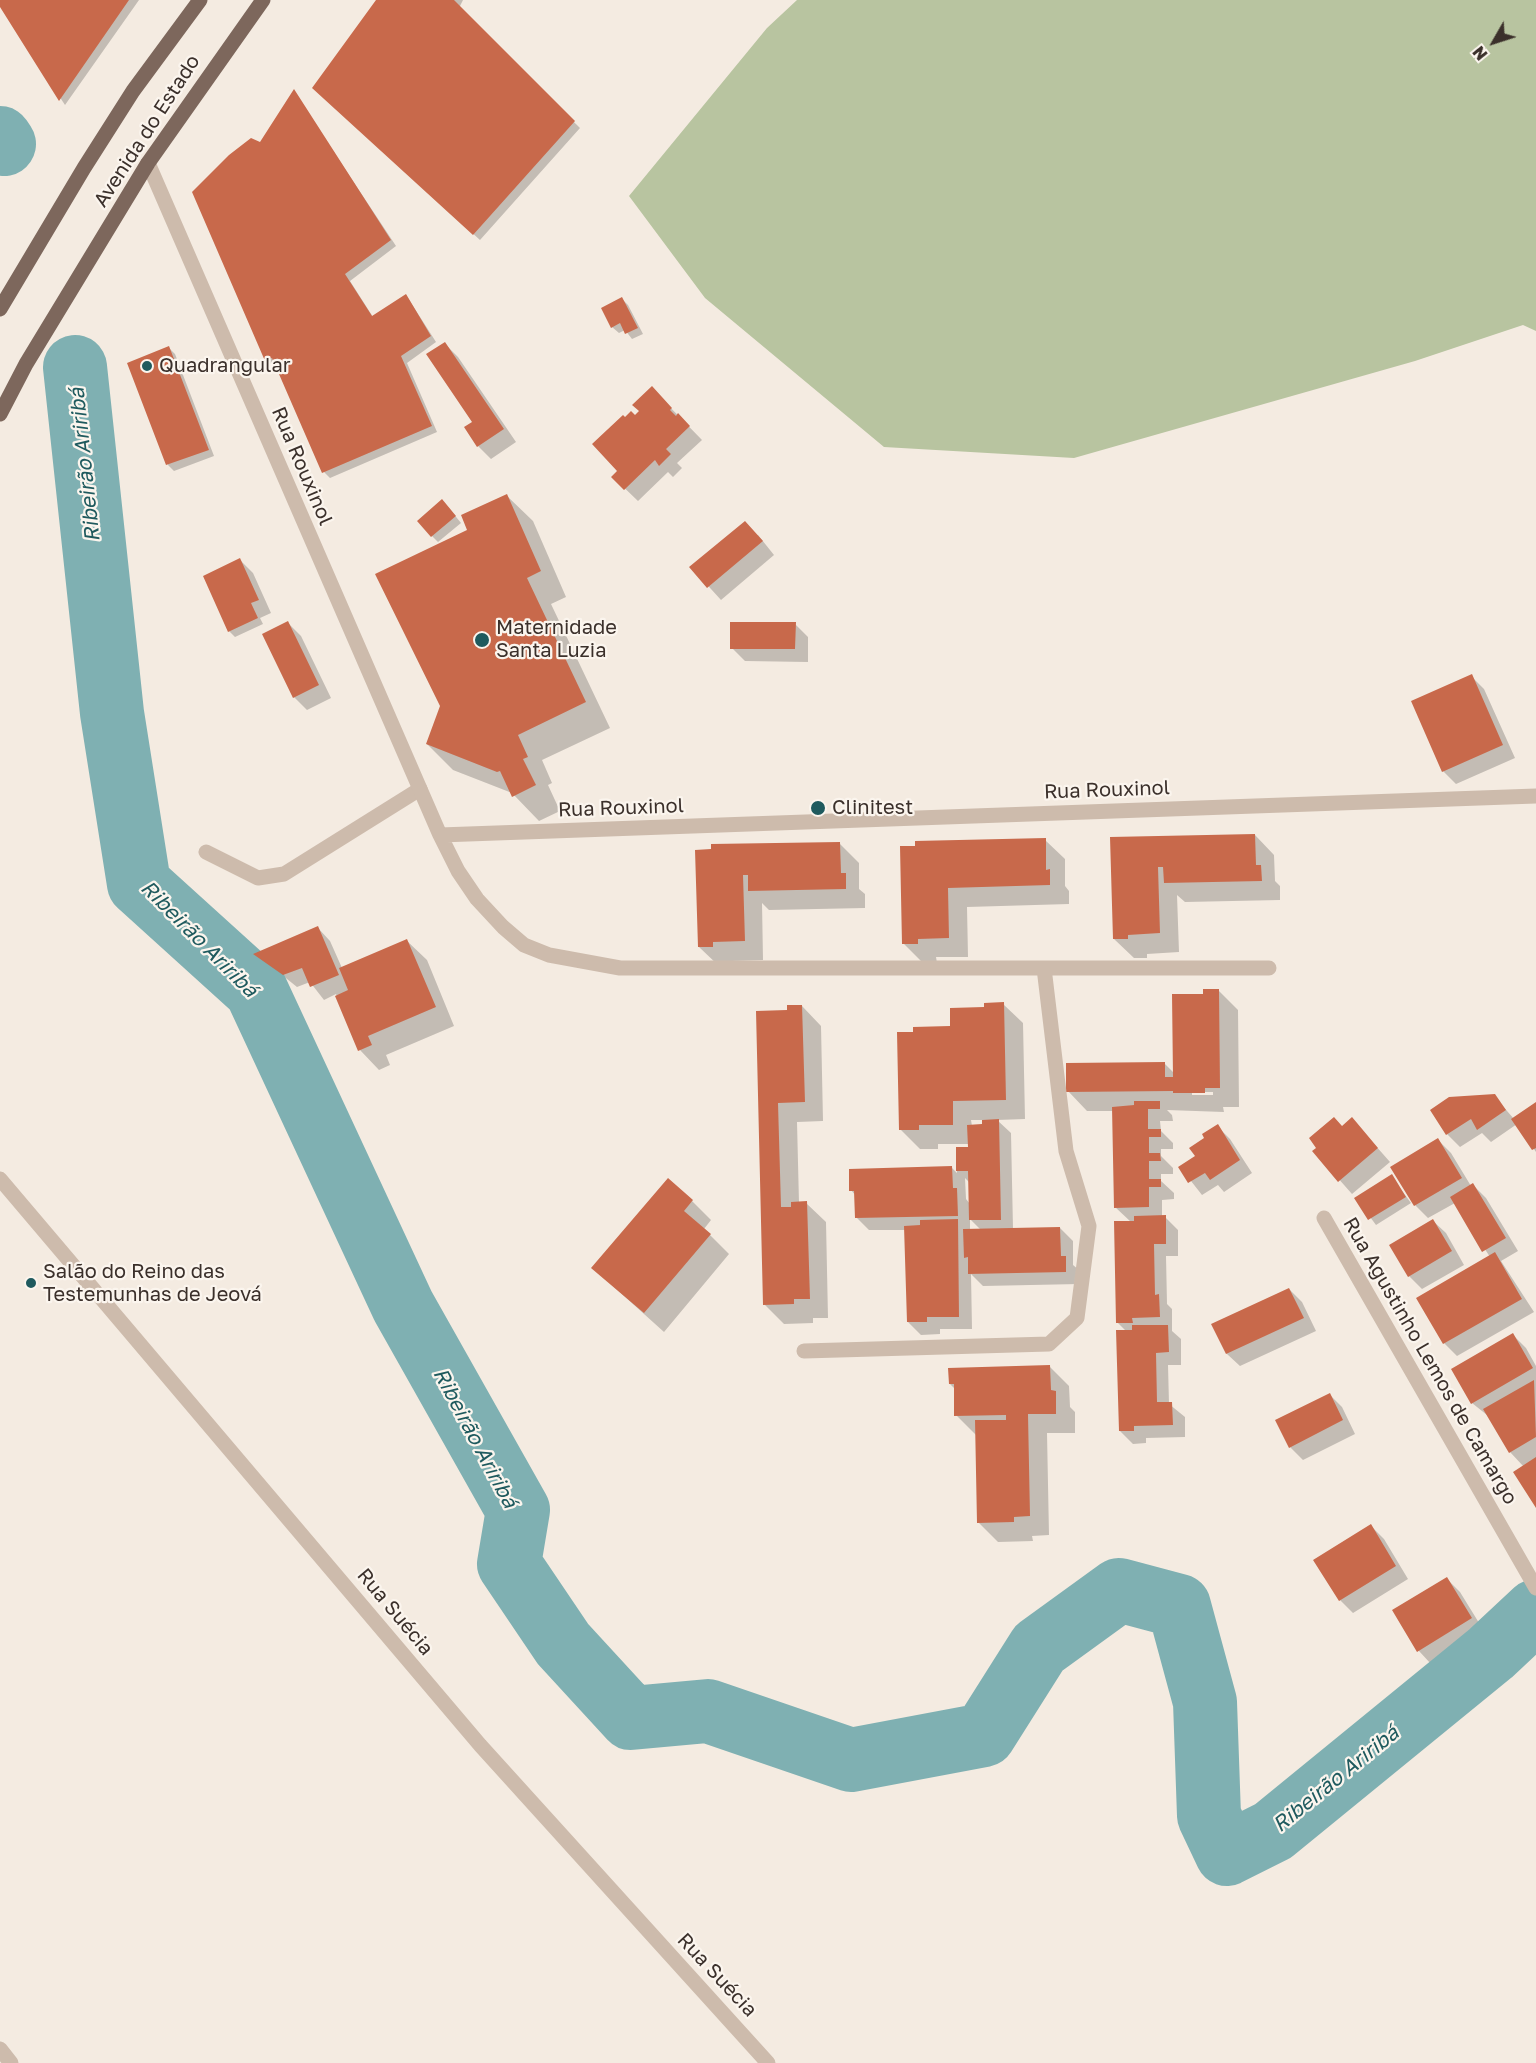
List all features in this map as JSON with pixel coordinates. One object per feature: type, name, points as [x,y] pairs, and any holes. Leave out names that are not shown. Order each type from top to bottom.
[{"type":"main road","name":"Avenida do Estado","points":[[0,309],[34,248],[133,92],[200,0]]},
{"type":"main road","name":"Avenida do Estado","points":[[0,414],[26,364],[148,164],[263,0]]},
{"type":"street","name":"Rua Rouxinol","points":[[148,164],[440,835],[1536,796]]},
{"type":"street","points":[[206,852],[258,878],[284,874],[420,789]]},
{"type":"street","points":[[440,835],[458,871],[477,899],[524,945],[549,955],[620,968],[1269,968]]},
{"type":"street","points":[[804,1351],[1050,1344],[1077,1318],[1089,1226],[1066,1151],[1044,968]]},
{"type":"street","name":"Rua Suécia","points":[[0,1179],[480,1745],[768,2063]]},
{"type":"street","name":"Rua Agustinho Lemos de Camargo","points":[[1324,1218],[1534,1585]]},
{"type":"street","points":[[0,2049],[11,2063]]},
{"type":"green space","points":[[797,0],[1536,0],[1536,331],[1523,325],[1415,361],[1074,458],[884,447],[705,298],[629,196],[767,28]]},
{"type":"building","points":[[0,0],[129,0],[59,101],[0,7]]},
{"type":"building","points":[[376,0],[454,0],[575,121],[473,235],[312,88]]},
{"type":"building","points":[[294,89],[391,240],[345,274],[372,316],[406,294],[431,336],[401,356],[432,426],[322,473],[272,358],[265,361],[192,192],[229,155],[251,138],[260,142]]},
{"type":"building","points":[[622,297],[638,328],[625,334],[620,323],[611,328],[601,308]]},
{"type":"building","points":[[445,342],[504,429],[477,447],[464,427],[472,422],[426,354]]},
{"type":"building","points":[[169,346],[209,450],[166,465],[127,363]]},
{"type":"building","points":[[652,386],[672,408],[670,410],[676,416],[678,413],[690,426],[666,449],[671,454],[659,466],[655,460],[624,490],[611,477],[617,471],[592,444],[623,415],[625,417],[631,411],[635,415],[639,411],[632,405]]},
{"type":"building","name":"Maternidade Santa Luzia","points":[[507,494],[541,571],[527,578],[586,702],[518,735],[528,757],[523,759],[536,785],[512,797],[500,771],[497,772],[426,744],[440,706],[375,574],[467,530],[461,515]]},
{"type":"building","points":[[442,499],[456,516],[431,537],[417,521]]},
{"type":"building","points":[[745,521],[763,541],[707,588],[689,567]]},
{"type":"building","points":[[240,558],[259,600],[251,603],[258,618],[228,632],[203,576]]},
{"type":"building","points":[[288,621],[319,685],[293,698],[262,634]]},
{"type":"building","points":[[730,622],[796,622],[795,649],[730,649]]},
{"type":"building","points":[[1472,674],[1503,745],[1442,772],[1411,701]]},
{"type":"building","points":[[1255,834],[1256,865],[1261,865],[1262,881],[1164,883],[1163,867],[1158,867],[1160,933],[1128,935],[1128,939],[1113,939],[1110,837]]},
{"type":"building","points":[[1046,838],[1046,870],[1050,869],[1050,885],[948,888],[949,938],[918,939],[918,944],[902,944],[900,846],[915,846],[915,841]]},
{"type":"building","points":[[840,842],[841,873],[846,873],[846,889],[748,891],[748,875],[743,875],[745,941],[713,942],[713,947],[698,947],[695,850],[711,849],[711,844]]},
{"type":"building","points":[[318,926],[339,975],[310,987],[302,968],[283,975],[253,954]]},
{"type":"building","points":[[407,939],[436,1007],[368,1036],[372,1045],[358,1051],[335,996],[348,990],[339,968]]},
{"type":"building","points":[[1203,989],[1219,989],[1220,1088],[1205,1088],[1205,1093],[1066,1092],[1066,1063],[1165,1062],[1165,1077],[1173,1077],[1172,994],[1203,994]]},
{"type":"building","points":[[1004,1002],[1006,1100],[953,1101],[953,1125],[919,1125],[919,1130],[899,1130],[897,1032],[913,1032],[913,1027],[950,1026],[950,1008],[984,1007],[984,1003]]},
{"type":"building","points":[[787,1005],[802,1005],[805,1102],[778,1103],[781,1207],[791,1207],[791,1202],[807,1201],[810,1299],[794,1299],[794,1304],[763,1305],[756,1011],[787,1010]]},
{"type":"building","points":[[1495,1094],[1506,1110],[1477,1130],[1471,1119],[1446,1135],[1430,1110],[1449,1097]]},
{"type":"building","points":[[1134,1101],[1160,1101],[1160,1109],[1148,1109],[1148,1129],[1161,1129],[1161,1137],[1149,1137],[1149,1153],[1160,1153],[1161,1161],[1149,1161],[1149,1179],[1161,1179],[1161,1187],[1149,1187],[1149,1207],[1114,1208],[1112,1107],[1134,1105]]},
{"type":"building","points":[[1536,1102],[1536,1148],[1532,1150],[1511,1119]]},
{"type":"building","points":[[1334,1117],[1342,1126],[1352,1117],[1378,1148],[1338,1182],[1312,1151],[1316,1148],[1309,1138]]},
{"type":"building","points":[[999,1119],[1001,1220],[969,1220],[968,1171],[956,1171],[956,1147],[968,1147],[967,1125],[982,1124],[982,1120]]},
{"type":"building","points":[[1218,1124],[1240,1160],[1210,1180],[1205,1173],[1188,1183],[1178,1167],[1195,1156],[1189,1148],[1204,1138],[1202,1134]]},
{"type":"building","points":[[1438,1138],[1462,1178],[1414,1206],[1390,1167]]},
{"type":"building","points":[[952,1166],[953,1188],[957,1188],[958,1216],[855,1218],[854,1191],[849,1191],[849,1169]]},
{"type":"building","points":[[1392,1174],[1406,1197],[1368,1220],[1354,1198]]},
{"type":"building","points":[[668,1178],[693,1200],[684,1211],[711,1234],[644,1313],[591,1268]]},
{"type":"building","points":[[1473,1183],[1506,1238],[1482,1252],[1450,1197]]},
{"type":"building","points":[[1166,1215],[1166,1244],[1154,1244],[1155,1295],[1159,1294],[1160,1317],[1132,1318],[1133,1323],[1116,1323],[1114,1221],[1134,1221],[1134,1216]]},
{"type":"building","points":[[958,1219],[959,1317],[927,1317],[927,1322],[907,1322],[904,1226],[920,1225],[920,1220]]},
{"type":"building","points":[[1433,1219],[1452,1251],[1408,1277],[1389,1245]]},
{"type":"building","points":[[1060,1227],[1061,1256],[1066,1256],[1066,1272],[968,1274],[968,1257],[964,1258],[963,1229]]},
{"type":"building","points":[[1495,1252],[1522,1299],[1443,1344],[1416,1298]]},
{"type":"building","points":[[1289,1288],[1304,1318],[1226,1354],[1211,1324]]},
{"type":"building","points":[[1132,1325],[1168,1325],[1169,1352],[1156,1353],[1157,1402],[1172,1402],[1173,1425],[1134,1426],[1134,1431],[1119,1431],[1116,1330],[1132,1330]]},
{"type":"building","points":[[1513,1333],[1533,1368],[1471,1404],[1451,1369]]},
{"type":"building","points":[[1050,1365],[1051,1390],[1056,1391],[1056,1414],[1028,1414],[1030,1516],[1014,1517],[1014,1522],[977,1523],[975,1420],[1006,1420],[1006,1415],[954,1416],[954,1384],[949,1384],[948,1368]]},
{"type":"building","points":[[1534,1380],[1536,1437],[1509,1453],[1483,1409]]},
{"type":"building","points":[[1330,1393],[1343,1420],[1289,1448],[1275,1420]]},
{"type":"building","points":[[1536,1457],[1536,1508],[1513,1472]]},
{"type":"building","points":[[1371,1524],[1396,1566],[1339,1601],[1313,1560]]},
{"type":"building","points":[[1447,1577],[1472,1618],[1417,1652],[1392,1610]]},
{"type":"waterway","name":"Ribeirão Ariribá","points":[[0,138],[4,144]]},
{"type":"waterway","name":"Ribeirão Ariribá","points":[[75,367],[112,713],[139,884],[256,990],[403,1306],[518,1510],[509,1564],[563,1644],[631,1718],[708,1711],[851,1760],[984,1735],[1039,1648],[1119,1590],[1179,1606],[1205,1702],[1209,1816],[1227,1854],[1273,1831],[1491,1653],[1536,1611]]},
{"type":"place","name":"Quadrangular","points":[[147,366]]},
{"type":"place","name":"Maternidade Santa Luzia","points":[[482,640]]},
{"type":"place","name":"Clinitest","points":[[818,808]]},
{"type":"place","name":"Salão do Reino das Testemunhas de Jeová","points":[[31,1283]]}]
